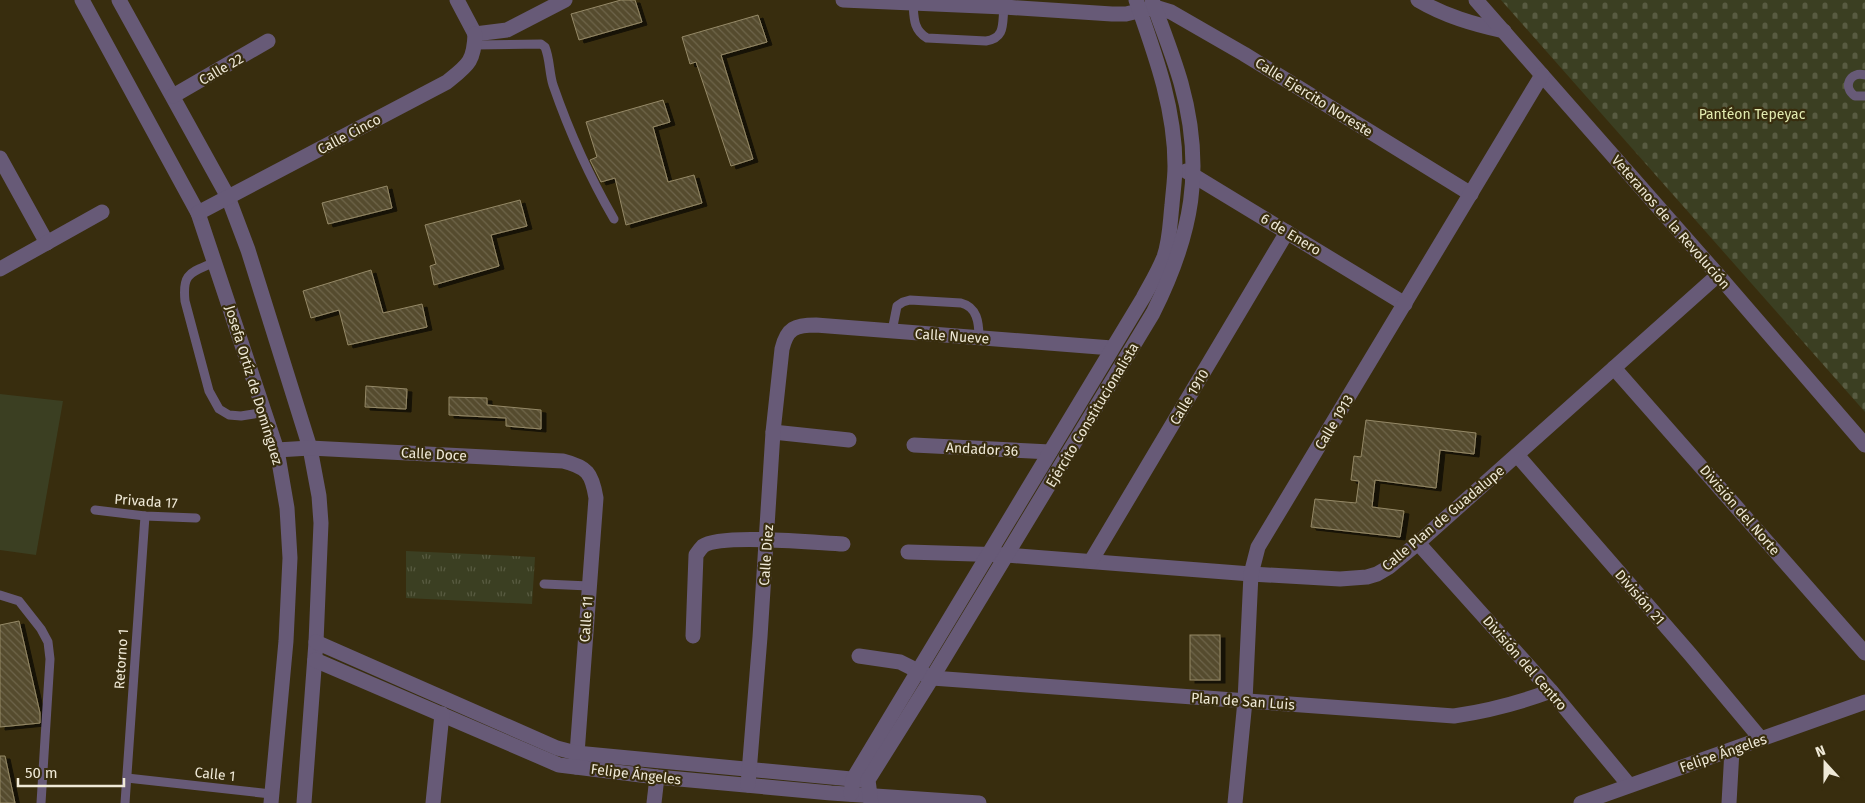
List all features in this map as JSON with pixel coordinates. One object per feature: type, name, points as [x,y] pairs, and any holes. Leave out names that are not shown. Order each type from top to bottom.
[{"type":"street","name":"Josefa Ortíz de Domínguez","points":[[82,0],[198,213],[266,412],[277,450],[287,508],[290,558],[286,641],[271,799]]},
{"type":"street","points":[[457,0],[475,39],[507,30],[565,0]]},
{"type":"street","points":[[843,0],[1112,14],[1138,6],[1154,4]]},
{"type":"street","points":[[1418,0],[1449,16],[1504,31]]},
{"type":"street","name":"Veteranos de la Revolución","points":[[1476,0],[1865,444]]},
{"type":"street","points":[[122,1],[228,197],[248,250],[310,448],[318,487],[321,522],[315,660],[304,803]]},
{"type":"street","name":"Ejército Constitucionalista","points":[[868,780],[1007,555],[1153,313],[1168,284],[1187,224],[1194,154],[1181,84],[1154,4]]},
{"type":"street","name":"Calle Ejercito Noreste","points":[[1154,4],[1190,22],[1244,54],[1471,194]]},
{"type":"street","name":"Ejército Constitucionalista","points":[[851,794],[853,779],[917,669],[1147,291],[1164,257],[1169,236],[1175,167],[1170,111],[1157,58],[1138,6]]},
{"type":"street","name":"Calle Cinco","points":[[198,213],[447,82],[472,59],[475,39]]},
{"type":"street","name":"Calle 22","points":[[173,96],[268,41]]},
{"type":"street","name":"Calle 1913","points":[[1235,803],[1245,701],[1251,574],[1258,547],[1542,75]]},
{"type":"street","points":[[0,158],[47,243]]},
{"type":"street","name":"6 de Enero","points":[[1175,167],[1193,174],[1405,304]]},
{"type":"street","points":[[0,269],[102,212]]},
{"type":"street","name":"Calle 1910","points":[[1091,561],[1288,232]]},
{"type":"street","name":"Calle Plan de Guadalupe","points":[[908,552],[987,556],[1007,555],[1340,579],[1367,577],[1389,567],[1418,543],[1718,275]]},
{"type":"street","name":"Calle Nueve","points":[[792,329],[801,325],[816,325],[1112,348]]},
{"type":"street","name":"Calle Diez","points":[[748,778],[782,348],[784,337],[792,329]]},
{"type":"street","name":"División del Norte","points":[[1614,368],[1865,653]]},
{"type":"street","points":[[774,432],[849,440]]},
{"type":"street","name":"Andador 36","points":[[914,445],[1050,452]]},
{"type":"street","name":"Calle Doce","points":[[277,450],[310,448],[563,461],[578,465],[589,472]]},
{"type":"street","name":"División 21","points":[[1517,455],[1690,654],[1760,739]]},
{"type":"street","name":"Calle 11","points":[[576,760],[596,498],[589,472]]},
{"type":"street","points":[[693,636],[696,555],[703,546],[716,541],[767,539],[843,544]]},
{"type":"street","name":"División del Centro","points":[[1418,543],[1551,692],[1629,785]]},
{"type":"street","name":"Felipe Ángeles","points":[[316,642],[556,748],[576,760],[657,777],[868,780]]},
{"type":"street","points":[[859,656],[900,662],[932,678]]},
{"type":"street","name":"Felipe Ángeles","points":[[315,660],[559,765],[576,760],[748,778],[851,794],[871,800],[979,803]]},
{"type":"street","name":"Plan de San Luis","points":[[932,678],[1454,716],[1512,705],[1551,692]]},
{"type":"street","name":"Felipe Ángeles","points":[[1581,803],[1865,702]]},
{"type":"street","points":[[433,803],[442,714]]},
{"type":"street","points":[[1729,803],[1732,750]]},
{"type":"street","points":[[654,803],[657,777]]},
{"type":"street","points":[[868,780],[871,800]]},
{"type":"lane","points":[[913,3],[915,25],[920,34],[926,38],[958,40],[994,40],[999,36],[1004,7]]},
{"type":"lane","points":[[475,39],[541,44],[545,47],[552,82],[567,123],[596,189],[614,219]]},
{"type":"lane","points":[[1865,75],[1860,73],[1852,76],[1848,87],[1849,91],[1855,96],[1865,96]]},
{"type":"lane","points":[[215,262],[194,271],[186,279],[184,286],[185,301],[209,391],[219,409],[229,415],[241,416],[266,412]]},
{"type":"lane","points":[[892,331],[897,306],[903,302],[910,300],[960,303],[968,305],[977,317],[979,338]]},
{"type":"lane","name":"Privada 17","points":[[95,510],[144,516],[196,518]]},
{"type":"lane","name":"Retorno 1","points":[[124,803],[144,516]]},
{"type":"lane","points":[[544,584],[589,586]]},
{"type":"lane","points":[[0,595],[19,601],[41,629],[48,642],[50,659],[41,803]]},
{"type":"lane","name":"Calle 1","points":[[127,778],[271,799]]},
{"type":"green space","name":"Pantéon Tepeyac","points":[[1501,0],[1865,0],[1865,412]]},
{"type":"green space","points":[[0,394],[63,401],[36,555],[0,550]]},
{"type":"green space","points":[[406,551],[535,557],[532,604],[406,598]]},
{"type":"building","points":[[621,0],[635,0],[642,22],[579,40],[571,14]]},
{"type":"building","points":[[758,15],[767,42],[721,55],[753,159],[731,166],[696,62],[690,64],[682,37]]},
{"type":"building","points":[[663,100],[670,122],[653,127],[668,182],[694,175],[702,203],[626,225],[615,178],[601,182],[590,160],[597,157],[586,122]]},
{"type":"building","points":[[387,186],[392,208],[328,224],[322,203]]},
{"type":"building","points":[[520,200],[527,226],[491,235],[499,266],[434,285],[430,266],[436,264],[425,225]]},
{"type":"building","points":[[371,270],[383,313],[422,304],[427,327],[348,345],[339,310],[311,318],[303,291]]},
{"type":"building","points":[[366,386],[407,389],[406,409],[365,407]]},
{"type":"building","points":[[449,397],[487,398],[487,405],[541,410],[541,429],[506,426],[506,418],[449,415]]},
{"type":"building","points":[[1366,420],[1476,433],[1474,454],[1440,450],[1436,488],[1375,480],[1372,507],[1404,511],[1400,537],[1311,527],[1315,499],[1356,503],[1359,481],[1351,480],[1354,456],[1361,457]]},
{"type":"building","points":[[19,621],[40,713],[40,723],[0,727],[0,625]]},
{"type":"building","points":[[1190,635],[1220,635],[1220,680],[1190,680]]},
{"type":"building","points":[[0,756],[5,756],[15,803],[0,803]]}]
